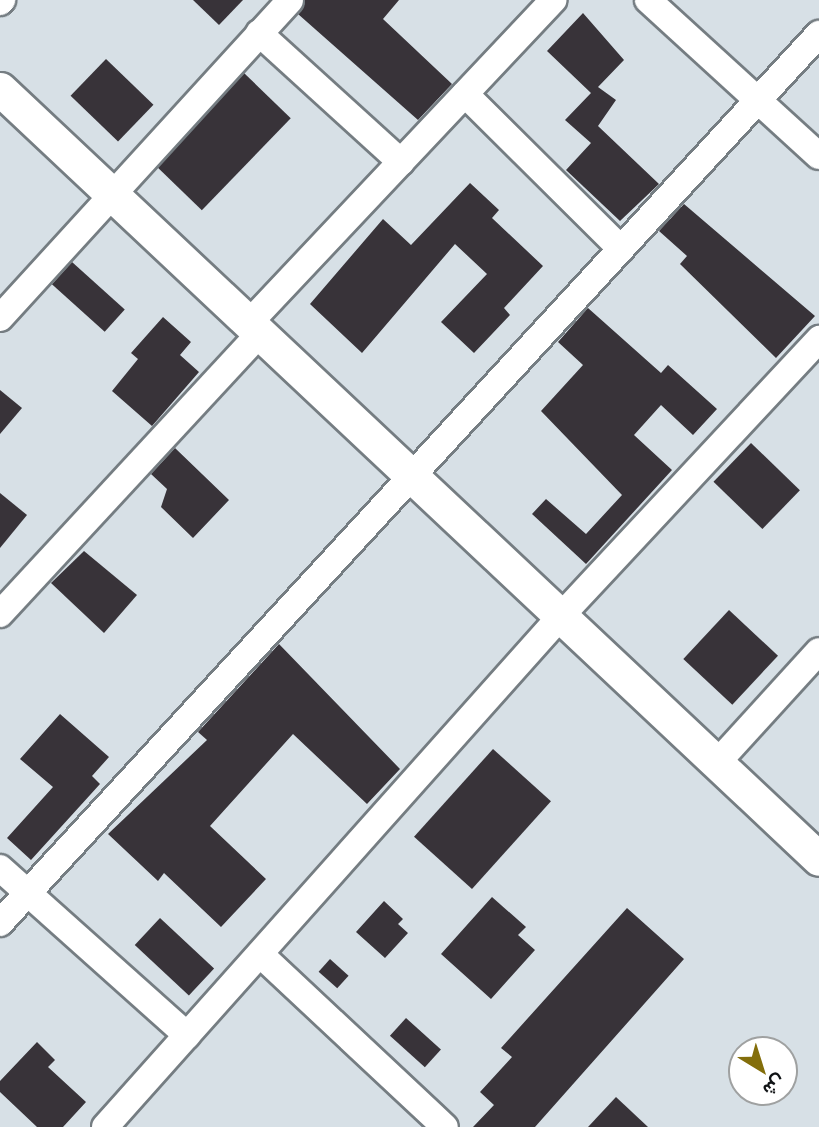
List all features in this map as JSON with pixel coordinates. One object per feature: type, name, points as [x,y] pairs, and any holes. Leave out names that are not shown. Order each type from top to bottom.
[{"type":"street","points":[[0,318],[290,0]]},
{"type":"street","points":[[0,614],[401,162],[553,0]]},
{"type":"street","points":[[648,0],[819,156]]},
{"type":"street","points":[[259,33],[401,162]]},
{"type":"street","points":[[0,923],[819,34]]},
{"type":"street","points":[[0,89],[819,859]]},
{"type":"street","points":[[465,94],[621,249]]},
{"type":"street","points":[[105,1127],[561,616],[819,339]]},
{"type":"street","points":[[717,763],[819,652]]},
{"type":"street","points":[[0,868],[187,1035]]},
{"type":"street","points":[[260,954],[445,1127]]},
{"type":"building","points":[[193,0],[243,0],[219,25]]},
{"type":"building","points":[[305,0],[399,0],[383,19],[452,84],[418,120],[298,14]]},
{"type":"building","points":[[583,13],[624,60],[598,87],[616,100],[598,126],[659,184],[620,221],[566,170],[591,143],[565,120],[591,93],[547,51]]},
{"type":"building","points":[[106,59],[153,105],[118,142],[71,96]]},
{"type":"building","points":[[244,73],[291,118],[202,210],[155,165]]},
{"type":"building","points":[[470,183],[499,210],[492,218],[543,266],[504,308],[510,315],[474,353],[441,322],[487,274],[455,244],[362,353],[310,304],[383,219],[411,245]]},
{"type":"building","points":[[684,204],[815,316],[776,358],[680,264],[687,256],[659,231]]},
{"type":"building","points":[[72,262],[125,310],[105,332],[52,284]]},
{"type":"building","points":[[588,308],[661,373],[668,365],[717,409],[693,435],[661,405],[634,435],[672,470],[586,564],[532,514],[546,499],[586,534],[622,495],[541,411],[583,365],[558,342]]},
{"type":"building","points":[[163,317],[191,342],[180,355],[199,372],[152,426],[112,391],[138,359],[131,353]]},
{"type":"building","points":[[0,390],[22,408],[0,434]]},
{"type":"building","points":[[751,443],[800,490],[762,529],[713,482]]},
{"type":"building","points":[[175,448],[229,500],[193,538],[161,507],[167,489],[151,474]]},
{"type":"building","points":[[0,493],[27,515],[0,548]]},
{"type":"building","points":[[84,551],[137,595],[104,633],[51,583]]},
{"type":"building","points":[[729,610],[778,656],[732,705],[683,659]]},
{"type":"building","points":[[279,644],[400,769],[367,804],[293,734],[210,826],[266,879],[221,927],[164,873],[158,881],[108,834],[207,740],[198,732]]},
{"type":"building","points":[[60,714],[109,757],[92,776],[100,784],[31,860],[7,838],[53,787],[20,759]]},
{"type":"building","points":[[493,749],[551,801],[472,889],[414,837]]},
{"type":"building","points":[[492,897],[526,927],[518,935],[535,950],[491,999],[441,954]]},
{"type":"building","points":[[384,901],[403,919],[398,924],[408,933],[385,958],[356,932]]},
{"type":"building","points":[[627,908],[684,959],[535,1127],[473,1127],[494,1105],[480,1092],[512,1057],[501,1048]]},
{"type":"building","points":[[160,918],[214,968],[189,996],[135,945]]},
{"type":"building","points":[[330,959],[349,976],[337,988],[319,972]]},
{"type":"building","points":[[406,1018],[441,1049],[425,1067],[390,1036]]},
{"type":"building","points":[[37,1042],[55,1060],[48,1067],[86,1102],[63,1127],[37,1127],[0,1092],[0,1081]]},
{"type":"building","points":[[616,1097],[648,1127],[588,1127]]}]
